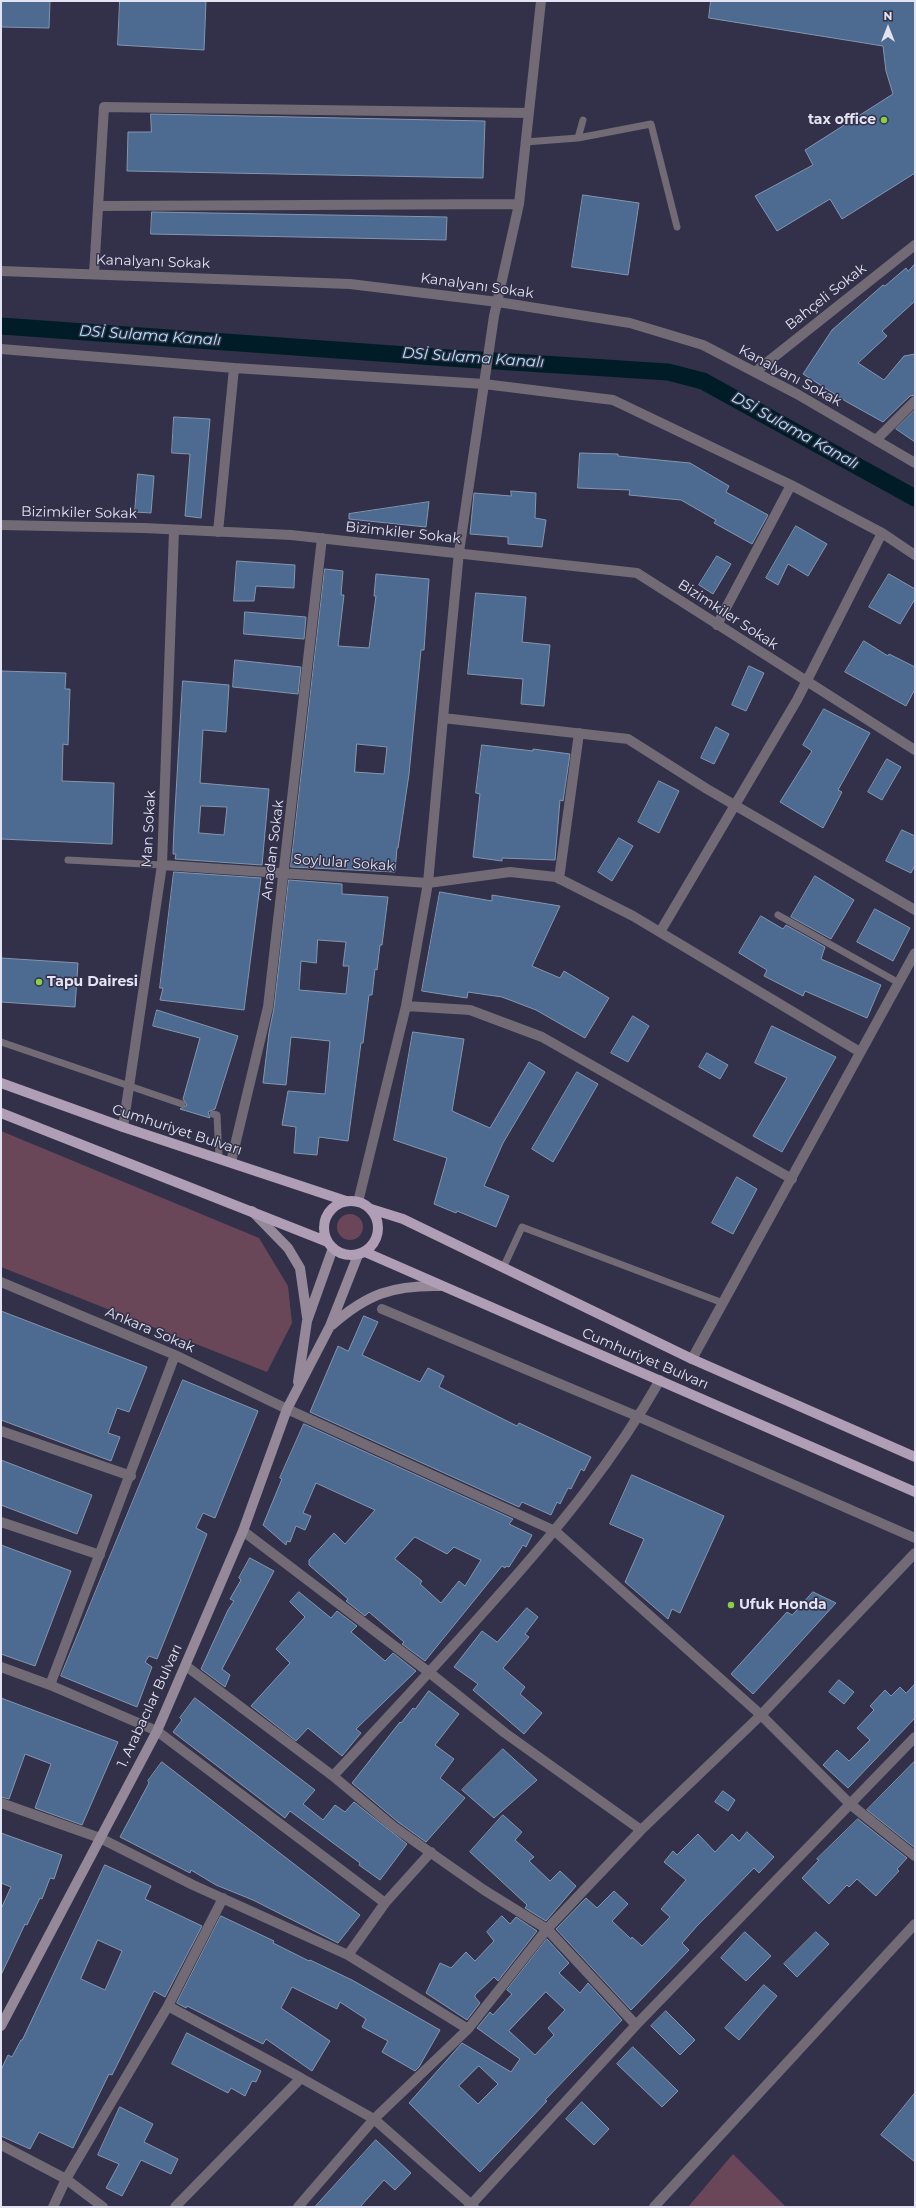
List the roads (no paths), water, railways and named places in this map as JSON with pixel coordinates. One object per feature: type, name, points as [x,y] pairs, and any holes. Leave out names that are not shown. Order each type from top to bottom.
[{"type":"main road","name":"Cumhuriyet Bulvarı","points":[[1,1083],[123,1127],[346,1201]]},
{"type":"main road","points":[[1,1113],[252,1211],[331,1245],[346,1255],[361,1253],[376,1240],[378,1232],[377,1219],[371,1208],[358,1202],[346,1201],[337,1204],[330,1210],[325,1219],[324,1228],[331,1245]]},
{"type":"main road","name":"Cumhuriyet Bulvarı","points":[[371,1208],[403,1219],[692,1359],[915,1457]]},
{"type":"main road","points":[[252,1211],[288,1248],[300,1268],[305,1291],[307,1321]]},
{"type":"main road","name":"1. Arabacılar Bulvarı","points":[[297,1386],[307,1321],[331,1245]]},
{"type":"main road","name":"Cumhuriyet Bulvarı","points":[[361,1253],[660,1380],[915,1492]]},
{"type":"main road","name":"1. Arabacılar Bulvarı","points":[[1,2026],[157,1731],[243,1531],[286,1409],[297,1386],[312,1363],[330,1326],[361,1253]]},
{"type":"main road","points":[[330,1326],[357,1304],[376,1294],[395,1288],[415,1285],[440,1286]]},
{"type":"street","points":[[358,1202],[406,1006],[428,883],[442,718],[459,552],[494,316],[519,204],[541,1]]},
{"type":"street","points":[[94,274],[104,107],[528,113]]},
{"type":"street","points":[[98,206],[519,204]]},
{"type":"street","name":"Bahçeli Sokak","points":[[754,372],[915,245]]},
{"type":"street","name":"Kanalyanı Sokak","points":[[1,271],[350,284],[498,302],[630,323],[703,345],[797,394],[915,463]]},
{"type":"street","points":[[1,349],[234,368],[484,384],[613,400],[791,485],[882,533],[915,555]]},
{"type":"street","points":[[218,532],[234,368]]},
{"type":"street","points":[[876,440],[915,402]]},
{"type":"street","points":[[717,625],[791,485]]},
{"type":"street","name":"Bizimkiler Sokak","points":[[1,525],[174,530],[322,538],[459,552],[637,573],[915,750]]},
{"type":"street","name":"Man Sokak","points":[[123,1127],[162,865],[174,530]]},
{"type":"street","points":[[660,932],[736,806],[806,682],[882,533]]},
{"type":"street","name":"Anadan Sokak","points":[[231,1162],[268,1008],[285,873],[322,538]]},
{"type":"street","points":[[442,718],[628,739],[736,806],[915,910]]},
{"type":"street","points":[[559,879],[579,733]]},
{"type":"street","name":"Soylular Sokak","points":[[162,865],[428,883],[510,872],[559,879],[660,932],[860,1052]]},
{"type":"street","points":[[692,1359],[792,1179],[915,952]]},
{"type":"street","points":[[406,1006],[470,1010],[542,1037],[792,1179]]},
{"type":"street","name":"Ankara Sokak","points":[[1,1282],[175,1355],[286,1409],[555,1531],[761,1715],[850,1804],[915,1856]]},
{"type":"street","points":[[382,1309],[639,1417],[915,1538]]},
{"type":"street","points":[[50,1685],[175,1355]]},
{"type":"street","points":[[332,1776],[430,1673],[555,1531],[639,1417],[660,1380]]},
{"type":"street","points":[[1,1431],[130,1476]]},
{"type":"street","points":[[1,1522],[100,1555]]},
{"type":"street","points":[[243,1531],[430,1673],[505,1733],[641,1830]]},
{"type":"street","points":[[298,2207],[374,2119],[468,2029],[547,1929],[641,1830],[761,1715],[915,1553]]},
{"type":"street","points":[[186,1666],[332,1776],[394,1827],[484,1890],[547,1929],[636,2025]]},
{"type":"street","points":[[1,1667],[50,1685],[157,1731],[385,1902]]},
{"type":"street","points":[[168,2006],[374,2119],[471,2206],[636,2025],[915,1737]]},
{"type":"street","points":[[1,1803],[100,1838],[222,1898],[348,1955],[468,2029]]},
{"type":"street","points":[[348,1955],[385,1902],[431,1852]]},
{"type":"street","points":[[53,2207],[66,2179],[168,2006],[222,1898]]},
{"type":"street","points":[[654,2207],[915,1924]]},
{"type":"street","points":[[175,2207],[301,2078]]},
{"type":"street","points":[[1,2145],[66,2179],[103,2207]]},
{"type":"lane","points":[[578,138],[583,120]]},
{"type":"lane","points":[[525,142],[578,138],[651,124],[678,227]]},
{"type":"lane","points":[[68,860],[162,865]]},
{"type":"lane","points":[[778,915],[898,983]]},
{"type":"lane","points":[[1,1042],[182,1104]]},
{"type":"lane","points":[[213,1114],[217,1115],[219,1158]]},
{"type":"lane","points":[[503,1268],[522,1227],[723,1303]]},
{"type":"waterway","name":"DSİ Sulama Kanalı","points":[[1,326],[668,372],[703,381],[915,498]]},
{"type":"place","name":"tax office","points":[[884,120]]},
{"type":"place","name":"Tapu Dairesi","points":[[39,982]]},
{"type":"place","name":"Ufuk Honda","points":[[731,1605]]}]
